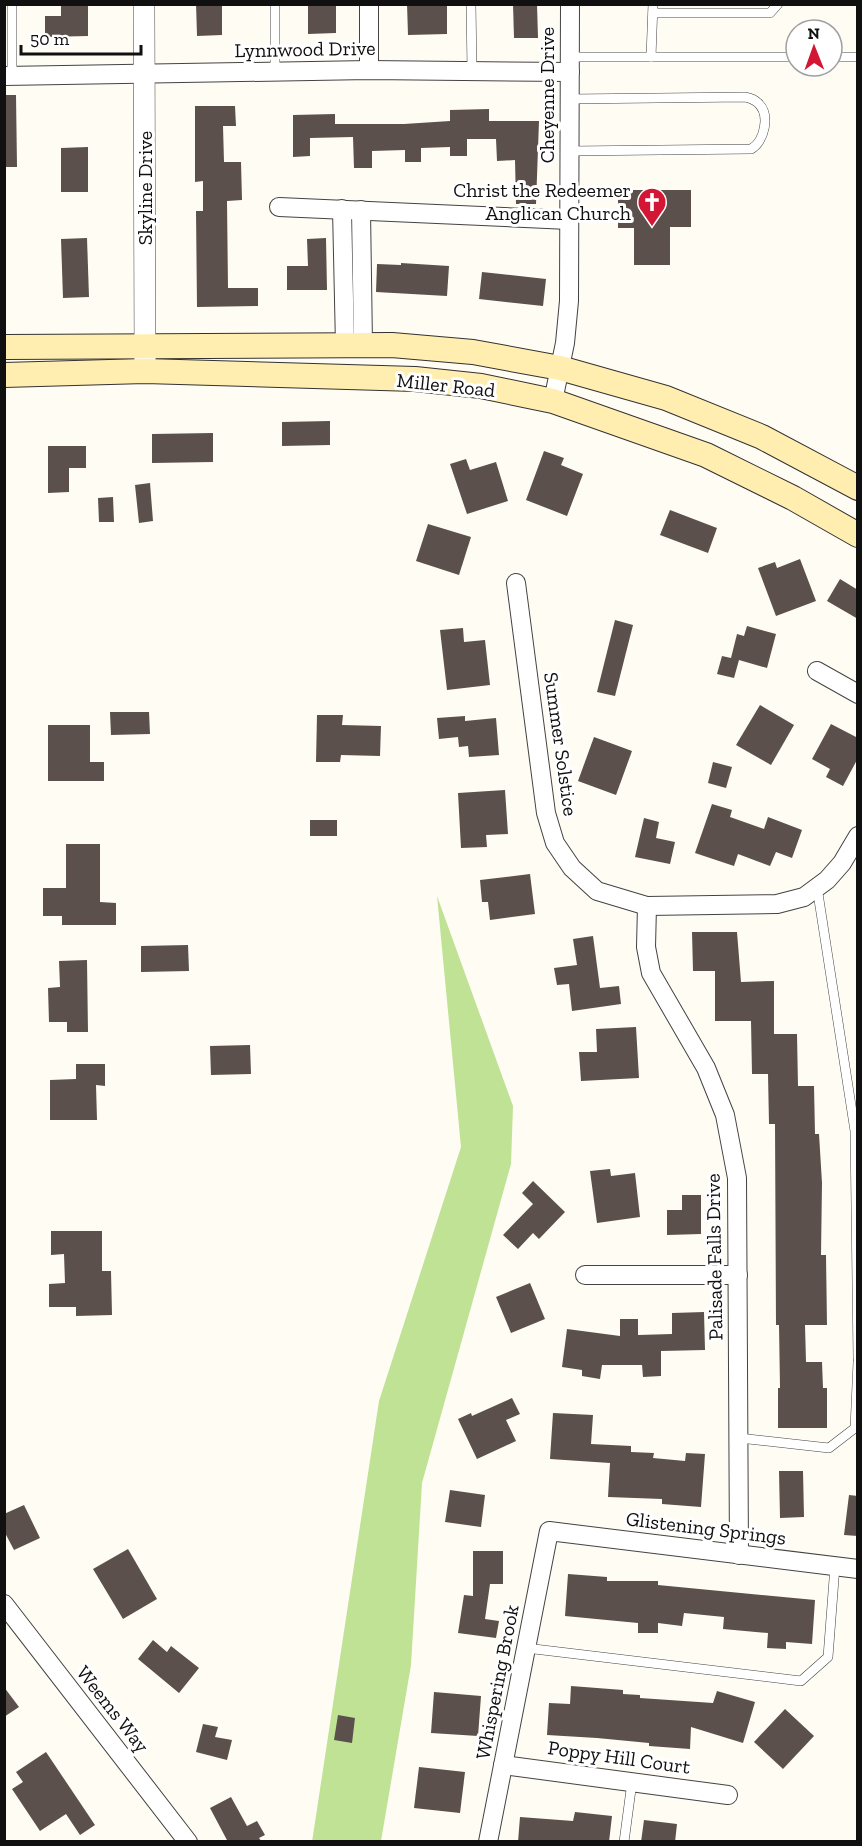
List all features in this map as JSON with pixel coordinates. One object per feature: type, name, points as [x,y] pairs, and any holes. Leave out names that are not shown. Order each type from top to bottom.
[{"type":"main road","name":"Miller Road","points":[[4,347],[433,346],[560,368],[666,398],[762,437],[858,488]]},
{"type":"main road","name":"Miller Road","points":[[4,375],[146,371],[415,379],[481,386],[553,401],[706,455],[793,498],[858,535]]},
{"type":"street","name":"Skyline Drive","points":[[144,4],[146,371]]},
{"type":"street","points":[[369,4],[369,70]]},
{"type":"street","name":"Cheyenne Drive","points":[[553,401],[569,302],[570,4]]},
{"type":"street","name":"Lynnwood Drive","points":[[8,76],[369,70],[472,71],[570,65]]},
{"type":"street","points":[[279,207],[569,220]]},
{"type":"street","points":[[342,210],[354,345]]},
{"type":"street","points":[[354,345],[361,210]]},
{"type":"street","name":"Summer Solstice","points":[[516,584],[546,813],[555,843],[572,868],[597,891],[647,906],[777,904],[804,897],[817,887],[842,863],[858,836]]},
{"type":"street","points":[[817,671],[858,694]]},
{"type":"street","name":"Palisade Falls Drive","points":[[647,906],[646,947],[651,973],[706,1068],[725,1115],[737,1178],[739,1555]]},
{"type":"street","points":[[585,1275],[738,1275]]},
{"type":"street","name":"Glistening Springs","points":[[549,1531],[858,1569]]},
{"type":"street","name":"Whispering Brook","points":[[488,1842],[549,1531]]},
{"type":"street","name":"Weems Way","points":[[4,1604],[188,1842]]},
{"type":"street","name":"Poppy Hill Court","points":[[503,1765],[728,1795]]},
{"type":"lane","points":[[8,76],[12,4]]},
{"type":"lane","points":[[275,4],[275,72]]},
{"type":"lane","points":[[471,4],[472,71]]},
{"type":"lane","points":[[651,57],[653,8],[770,13],[778,4]]},
{"type":"lane","points":[[570,65],[651,57],[784,57]]},
{"type":"lane","points":[[570,99],[745,97],[757,101],[764,110],[763,135],[759,144],[751,149],[570,151]]},
{"type":"lane","points":[[739,1438],[829,1448],[855,1428],[858,1360],[855,1131],[817,887]]},
{"type":"lane","points":[[526,1648],[801,1681],[828,1657],[835,1566]]},
{"type":"lane","points":[[624,1842],[632,1782]]},
{"type":"green space","points":[[437,896],[513,1106],[511,1164],[422,1483],[411,1665],[381,1841],[312,1842],[379,1401],[461,1147]]},
{"type":"building","points":[[61,4],[88,4],[88,36],[45,37],[45,16],[61,16]]},
{"type":"building","points":[[196,4],[222,4],[222,35],[197,36]]},
{"type":"building","points":[[308,4],[336,4],[336,33],[308,34]]},
{"type":"building","points":[[407,4],[447,4],[447,34],[408,35]]},
{"type":"building","points":[[513,4],[537,4],[538,38],[514,38]]},
{"type":"building","points":[[4,95],[16,95],[17,167],[4,167]]},
{"type":"building","points":[[195,106],[235,106],[236,126],[223,126],[224,162],[241,162],[242,200],[227,201],[228,288],[258,288],[258,306],[197,307],[196,211],[203,211],[203,181],[195,182]]},
{"type":"building","points":[[489,109],[489,121],[539,121],[536,204],[516,204],[515,160],[497,161],[496,139],[467,139],[467,156],[450,156],[450,147],[421,148],[421,162],[405,162],[405,150],[372,151],[372,168],[354,168],[353,137],[310,138],[310,156],[293,157],[293,115],[335,114],[335,124],[404,124],[450,121],[450,110]]},
{"type":"building","points":[[88,147],[88,192],[61,192],[61,148]]},
{"type":"building","name":"Christ the Redeemer Anglican Church","points":[[618,190],[691,190],[691,227],[670,227],[670,265],[634,265],[634,228],[618,228]]},
{"type":"building","points":[[87,238],[89,297],[63,298],[61,239]]},
{"type":"building","points":[[326,238],[327,290],[287,290],[287,266],[308,266],[307,239]]},
{"type":"building","points":[[401,263],[449,266],[447,296],[376,292],[377,264],[401,265]]},
{"type":"building","points":[[482,272],[546,279],[543,306],[479,299]]},
{"type":"building","points":[[330,421],[330,445],[282,446],[282,422]]},
{"type":"building","points":[[213,433],[213,462],[152,463],[152,434]]},
{"type":"building","points":[[48,446],[86,446],[86,468],[69,468],[69,492],[48,493]]},
{"type":"building","points":[[544,451],[564,458],[561,465],[583,474],[567,516],[526,500]]},
{"type":"building","points":[[466,459],[470,470],[496,462],[508,501],[467,514],[450,464]]},
{"type":"building","points":[[150,483],[153,521],[139,523],[135,485]]},
{"type":"building","points":[[113,497],[114,522],[99,522],[98,498]]},
{"type":"building","points":[[670,510],[717,528],[708,553],[660,535]]},
{"type":"building","points":[[428,524],[471,537],[459,575],[416,561]]},
{"type":"building","points":[[800,559],[816,601],[776,616],[758,568],[775,562],[777,568]]},
{"type":"building","points":[[840,579],[858,590],[858,619],[827,601]]},
{"type":"building","points":[[615,620],[633,625],[615,696],[597,692]]},
{"type":"building","points":[[747,626],[776,634],[767,668],[739,660],[734,678],[717,674],[722,656],[731,658],[737,634],[744,636]]},
{"type":"building","points":[[463,628],[464,642],[485,640],[490,685],[447,690],[440,630]]},
{"type":"building","points":[[760,705],[794,725],[771,765],[736,745]]},
{"type":"building","points":[[110,712],[149,712],[150,734],[111,735]]},
{"type":"building","points":[[317,715],[343,715],[342,725],[381,726],[380,756],[341,755],[340,762],[316,762]]},
{"type":"building","points":[[465,716],[465,721],[496,718],[499,755],[469,757],[468,746],[459,747],[458,737],[439,739],[437,718]]},
{"type":"building","points":[[831,724],[858,738],[858,758],[843,786],[826,777],[830,769],[812,759]]},
{"type":"building","points":[[48,725],[90,725],[90,762],[104,762],[104,781],[48,781]]},
{"type":"building","points":[[594,737],[632,751],[616,795],[578,781]]},
{"type":"building","points":[[713,762],[732,767],[726,788],[708,783]]},
{"type":"building","points":[[505,790],[508,834],[486,835],[487,847],[461,848],[458,793]]},
{"type":"building","points":[[712,804],[732,810],[730,817],[764,829],[768,817],[802,830],[792,858],[776,852],[770,866],[738,854],[734,866],[695,853]]},
{"type":"building","points":[[644,818],[659,822],[656,838],[675,842],[670,864],[635,857]]},
{"type":"building","points":[[310,820],[337,820],[337,836],[310,836]]},
{"type":"building","points":[[66,844],[100,844],[100,902],[116,903],[116,925],[62,925],[62,916],[43,916],[43,888],[66,888]]},
{"type":"building","points":[[530,874],[535,914],[490,920],[488,902],[482,902],[480,880]]},
{"type":"building","points":[[692,932],[737,932],[741,982],[774,981],[774,1034],[797,1034],[798,1086],[814,1086],[815,1134],[819,1134],[822,1183],[821,1255],[826,1255],[827,1325],[805,1325],[806,1362],[822,1362],[823,1388],[827,1388],[827,1428],[778,1428],[778,1388],[780,1388],[779,1325],[776,1325],[775,1124],[769,1124],[768,1074],[752,1074],[751,1021],[715,1021],[715,971],[693,971]]},
{"type":"building","points":[[593,936],[600,988],[619,986],[621,1004],[572,1011],[569,984],[557,985],[554,968],[577,965],[573,939]]},
{"type":"building","points":[[188,945],[189,971],[141,972],[141,946]]},
{"type":"building","points":[[87,960],[88,1032],[67,1032],[67,1022],[49,1022],[48,988],[60,987],[59,961]]},
{"type":"building","points":[[636,1027],[639,1078],[581,1081],[579,1052],[597,1052],[596,1029]]},
{"type":"building","points":[[250,1045],[251,1074],[211,1075],[210,1046]]},
{"type":"building","points":[[76,1064],[105,1064],[105,1086],[96,1085],[97,1120],[50,1120],[50,1080],[76,1079]]},
{"type":"building","points":[[610,1169],[611,1176],[635,1173],[640,1217],[597,1223],[590,1171]]},
{"type":"building","points":[[533,1181],[565,1212],[539,1239],[533,1233],[518,1249],[503,1235],[533,1204],[522,1193]]},
{"type":"building","points":[[682,1195],[701,1195],[701,1234],[667,1235],[667,1210],[682,1210]]},
{"type":"building","points":[[51,1231],[102,1231],[102,1271],[111,1271],[112,1315],[76,1316],[76,1307],[49,1307],[49,1284],[65,1283],[64,1254],[51,1255]]},
{"type":"building","points":[[530,1283],[545,1319],[511,1333],[496,1297]]},
{"type":"building","points":[[704,1312],[705,1350],[661,1351],[661,1376],[643,1377],[642,1365],[602,1365],[600,1379],[582,1376],[582,1370],[562,1367],[567,1329],[620,1336],[620,1319],[638,1319],[638,1335],[672,1334],[672,1313]]},
{"type":"building","points":[[512,1398],[520,1414],[506,1420],[516,1441],[477,1459],[458,1419],[471,1413],[472,1416]]},
{"type":"building","points":[[553,1413],[593,1415],[591,1444],[631,1446],[631,1452],[654,1453],[653,1458],[685,1461],[686,1453],[705,1454],[701,1507],[662,1504],[662,1499],[608,1497],[610,1463],[550,1459]]},
{"type":"building","points":[[779,1471],[803,1471],[804,1517],[780,1518]]},
{"type":"building","points":[[450,1490],[485,1495],[481,1527],[445,1522]]},
{"type":"building","points":[[849,1495],[858,1496],[858,1536],[844,1535]]},
{"type":"building","points":[[24,1505],[40,1538],[14,1550],[4,1531],[4,1514]]},
{"type":"building","points":[[128,1549],[157,1599],[123,1619],[93,1569]]},
{"type":"building","points":[[473,1551],[503,1551],[503,1584],[490,1584],[485,1619],[499,1621],[496,1638],[458,1633],[464,1595],[473,1596]]},
{"type":"building","points":[[568,1574],[607,1577],[607,1581],[658,1581],[658,1585],[815,1600],[812,1644],[786,1642],[786,1649],[767,1648],[768,1633],[723,1629],[724,1617],[684,1613],[682,1626],[658,1623],[658,1633],[638,1633],[638,1623],[565,1616]]},
{"type":"building","points":[[153,1640],[167,1652],[171,1646],[199,1668],[179,1693],[138,1659]]},
{"type":"building","points":[[571,1686],[623,1690],[623,1694],[640,1695],[640,1698],[713,1703],[717,1691],[755,1702],[743,1743],[691,1727],[690,1749],[649,1746],[649,1743],[547,1735],[549,1703],[570,1704]]},
{"type":"building","points":[[4,1687],[19,1707],[4,1717]]},
{"type":"building","points":[[434,1692],[481,1696],[478,1736],[431,1733]]},
{"type":"building","points":[[785,1709],[814,1736],[783,1769],[754,1742]]},
{"type":"building","points":[[338,1715],[355,1718],[352,1743],[334,1740]]},
{"type":"building","points":[[203,1724],[218,1727],[215,1737],[232,1740],[227,1760],[196,1752]]},
{"type":"building","points":[[46,1752],[95,1825],[80,1835],[66,1814],[40,1831],[12,1789],[23,1782],[16,1772]]},
{"type":"building","points":[[419,1767],[465,1772],[460,1813],[414,1808]]},
{"type":"building","points":[[231,1797],[247,1826],[257,1821],[265,1835],[259,1838],[262,1842],[228,1842],[210,1808]]},
{"type":"building","points":[[575,1812],[612,1816],[609,1842],[518,1842],[520,1817],[573,1821]]},
{"type":"building","points":[[644,1820],[677,1824],[675,1842],[641,1842]]},
{"type":"place","name":"Christ the Redeemer Anglican Church","points":[[652,228]]}]
